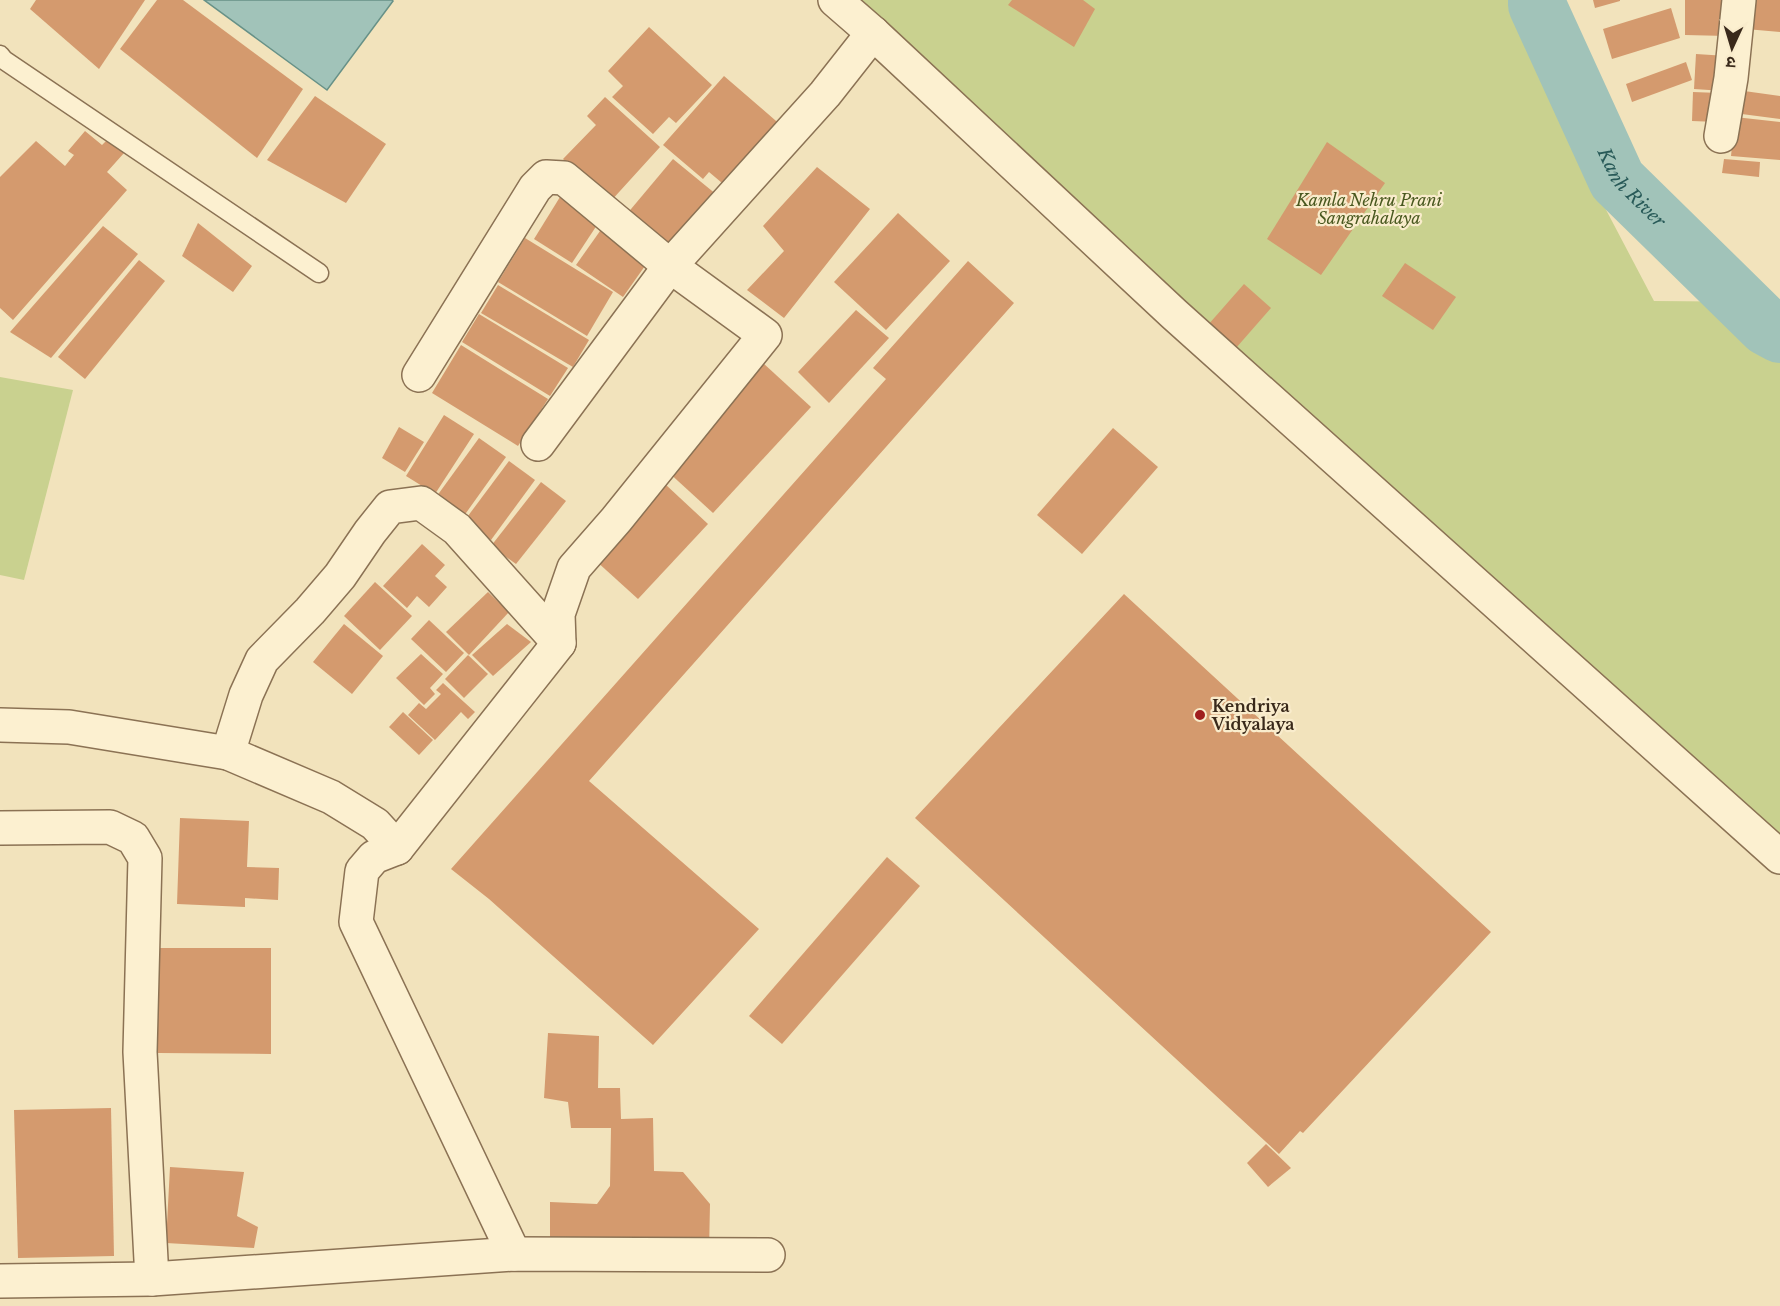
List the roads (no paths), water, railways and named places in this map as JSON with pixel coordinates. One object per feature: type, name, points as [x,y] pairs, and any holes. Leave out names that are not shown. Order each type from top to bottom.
[{"type":"street","points":[[835,0],[1183,322],[1780,857]]},
{"type":"street","points":[[1721,136],[1731,78],[1739,0]]},
{"type":"street","points":[[538,444],[670,266],[825,94],[873,33]]},
{"type":"street","points":[[419,375],[535,188],[546,177],[564,178],[670,266],[765,335],[616,520],[574,568],[558,614],[559,643],[397,848],[374,857],[362,871],[356,922],[514,1254]]},
{"type":"street","points":[[228,753],[246,694],[262,660],[310,611],[340,576],[390,507],[422,503],[457,529],[559,643]]},
{"type":"street","points":[[0,725],[69,727],[228,753],[330,797],[375,824],[397,848]]},
{"type":"street","points":[[0,828],[110,827],[133,838],[145,858],[140,1052],[153,1279]]},
{"type":"street","points":[[0,1281],[153,1279],[514,1254],[768,1255]]},
{"type":"lane","points":[[0,55],[4,60],[319,273]]},
{"type":"water","points":[[204,0],[392,0],[393,1],[327,90]]},
{"type":"waterway","name":"Kanh River","points":[[1537,0],[1537,5],[1617,180],[1767,327],[1780,334]]},
{"type":"place","name":"Kendriya Vidyalaya","points":[[1200,715]]},
{"type":"park label","name":"Kamla Nehru Prani Sangrahalaya","points":[[1369,209]]}]
